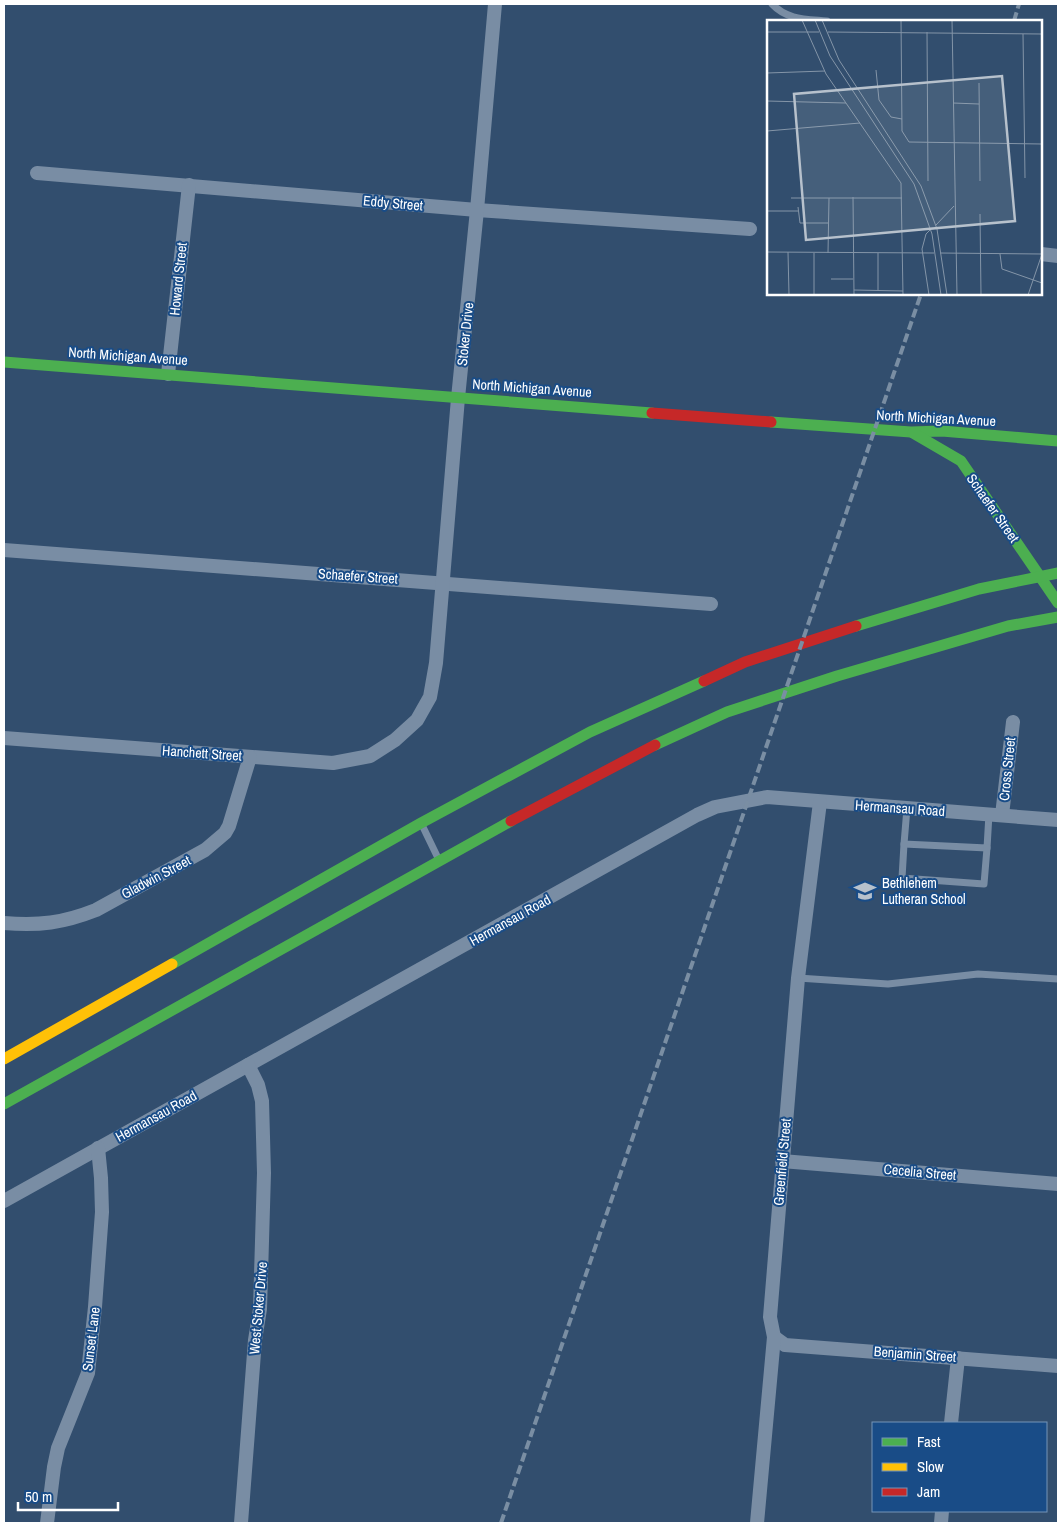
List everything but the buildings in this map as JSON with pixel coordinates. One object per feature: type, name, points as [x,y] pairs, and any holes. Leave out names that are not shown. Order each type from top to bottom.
[{"type":"main road","name":"North Michigan Avenue","points":[[4,362],[911,432],[942,431],[1058,441]]},
{"type":"main road","name":"Schaefer Street","points":[[911,432],[961,461],[1058,603]]},
{"type":"main road","points":[[961,461],[969,434]]},
{"type":"main road","points":[[4,1059],[421,823],[590,732],[745,662],[979,589],[1058,573]]},
{"type":"main road","points":[[4,1104],[530,810],[676,734],[728,712],[837,676],[1008,626],[1058,617]]},
{"type":"street","name":"Stoker Drive","points":[[396,740],[417,720],[430,697],[436,663],[458,398],[495,4]]},
{"type":"street","name":"Eddy Street","points":[[36,173],[477,210],[750,229]]},
{"type":"street","name":"Howard Street","points":[[168,374],[189,185]]},
{"type":"street","points":[[1042,254],[1058,256]]},
{"type":"street","name":"Schaefer Street","points":[[4,550],[711,604]]},
{"type":"street","name":"Cross Street","points":[[996,815],[1013,722]]},
{"type":"street","name":"Hanchett Street","points":[[4,738],[332,763],[370,756],[396,740]]},
{"type":"street","name":"Gladwin Street","points":[[4,923],[42,925],[64,921],[96,910],[213,845],[229,826],[250,757]]},
{"type":"street","name":"Hermansau Road","points":[[4,1201],[696,815],[715,807],[767,797],[1058,820]]},
{"type":"street","name":"Greenfield Street","points":[[757,1523],[774,1337],[770,1317],[782,1161],[798,978],[820,802]]},
{"type":"street","name":"West Stoker Drive","points":[[241,1523],[255,1340],[260,1309],[264,1172],[262,1100],[258,1085],[248,1065]]},
{"type":"street","name":"Sunset Lane","points":[[47,1523],[58,1448],[88,1373],[102,1212],[98,1148]]},
{"type":"street","name":"Cecelia Street","points":[[782,1161],[1058,1184]]},
{"type":"street","name":"Benjamin Street","points":[[774,1337],[785,1345],[1058,1366]]},
{"type":"street","points":[[951,1422],[958,1358]]},
{"type":"lane","points":[[772,4],[780,12],[791,17],[818,20]]},
{"type":"lane","points":[[907,808],[902,878],[984,884],[986,848],[996,815]]},
{"type":"lane","points":[[421,823],[440,860]]},
{"type":"lane","points":[[904,844],[986,848]]},
{"type":"lane","points":[[798,978],[888,984],[978,974],[1058,979]]},
{"type":"railway","points":[[1014,20],[1019,4]]},
{"type":"railway","points":[[501,1523],[921,295]]},
{"type":"traffic: fast","points":[[4,362],[652,413]]},
{"type":"traffic: fast","points":[[771,422],[911,432],[942,431],[1058,441]]},
{"type":"traffic: fast","points":[[913,433],[961,461],[1058,603]]},
{"type":"traffic: fast","points":[[856,626],[979,589],[1058,573]]},
{"type":"traffic: fast","points":[[655,745],[727,712],[837,676],[1008,626],[1058,617]]},
{"type":"traffic: fast","points":[[172,964],[421,823],[590,732],[704,681]]},
{"type":"traffic: fast","points":[[4,1104],[511,821]]},
{"type":"traffic: slow","points":[[4,1059],[172,964]]},
{"type":"traffic: jam","points":[[652,413],[771,422]]},
{"type":"traffic: jam","points":[[704,681],[745,662],[856,626]]},
{"type":"traffic: jam","points":[[511,821],[655,745]]},
{"type":"place","name":"Bethlehem Lutheran School","points":[[865,891]]}]
